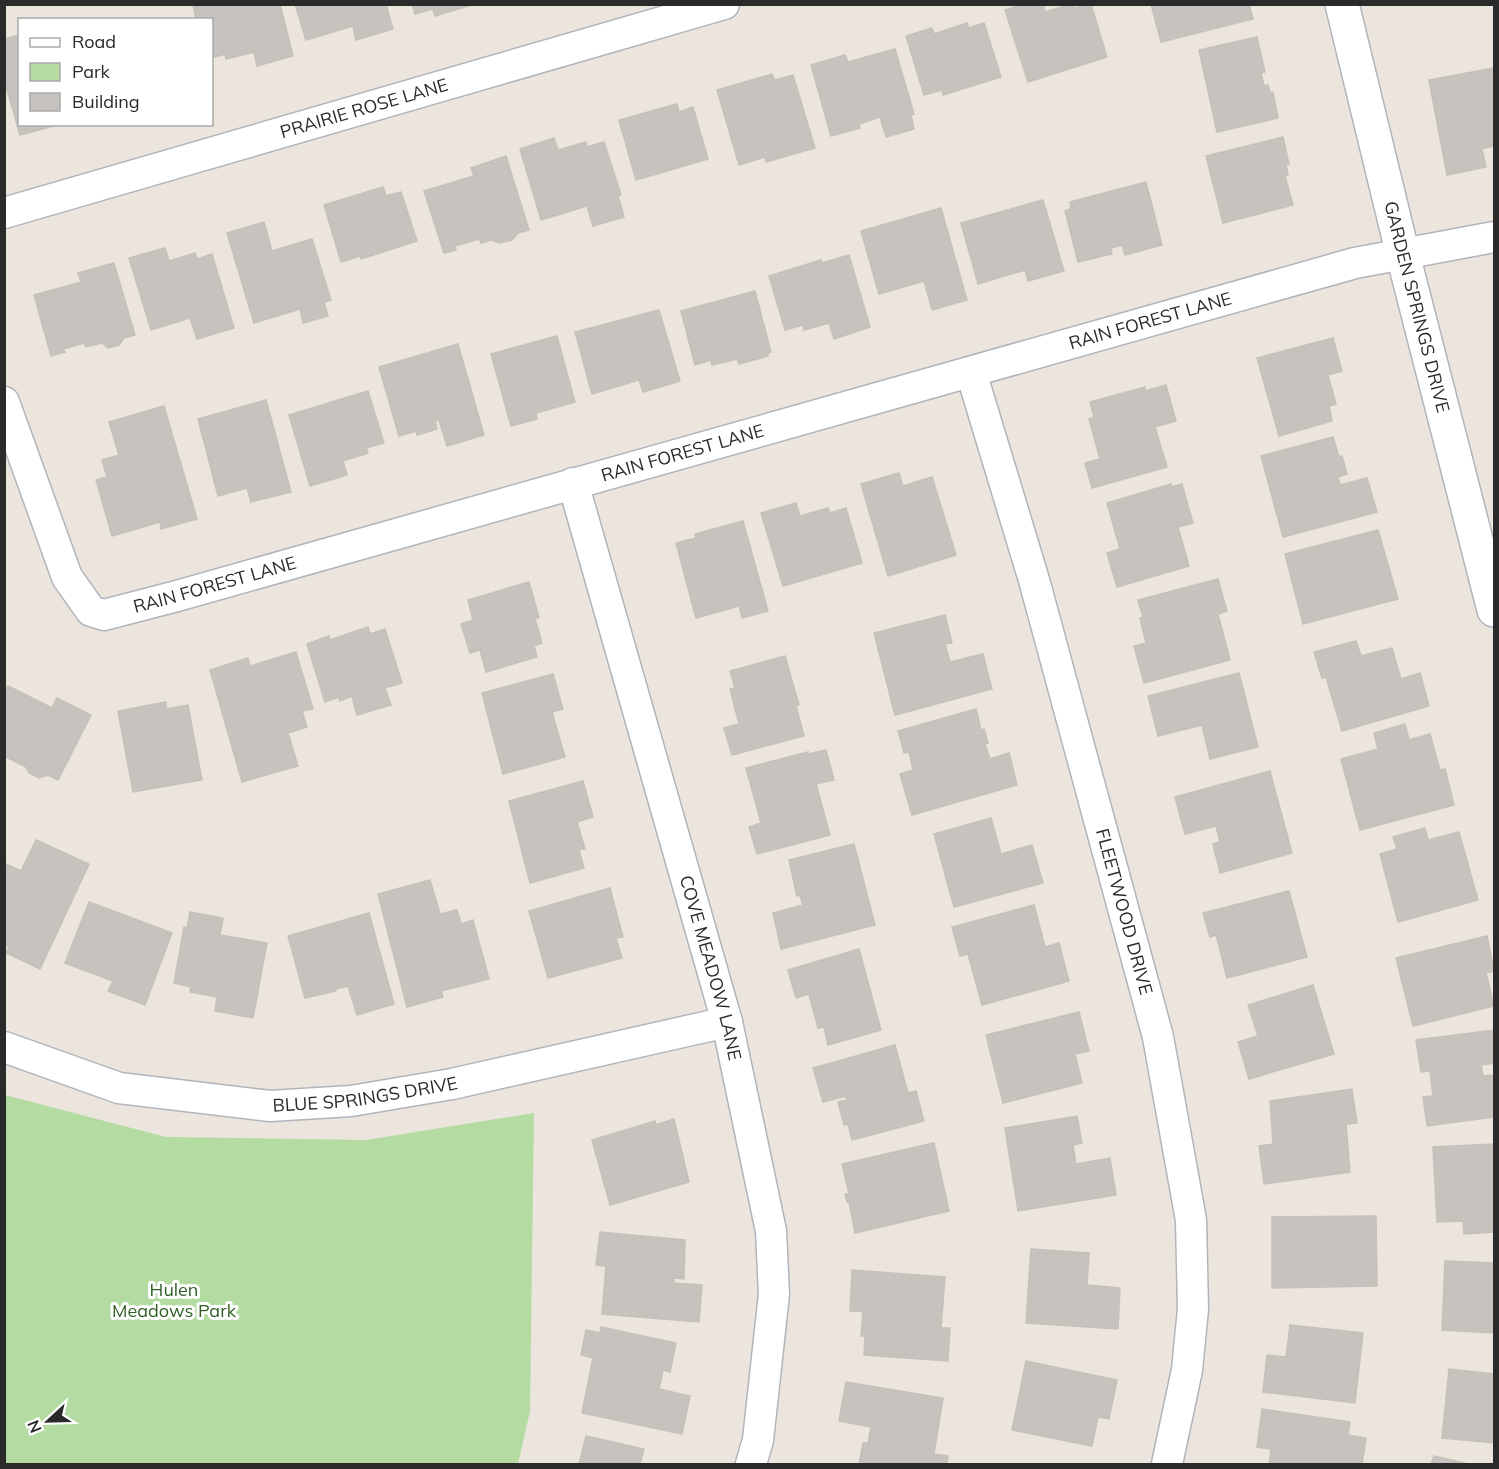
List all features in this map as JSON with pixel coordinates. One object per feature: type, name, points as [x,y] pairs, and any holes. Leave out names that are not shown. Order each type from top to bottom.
[{"type":"street","name":"PRAIRIE ROSE LANE","points":[[4,213],[724,4]]},
{"type":"street","name":"GARDEN SPRINGS DRIVE","points":[[1342,4],[1403,255],[1494,610]]},
{"type":"street","name":"RAIN FOREST LANE","points":[[4,402],[67,577],[91,611],[104,615],[1355,263],[1494,237]]},
{"type":"street","name":"FLEETWOOD DRIVE","points":[[971,372],[1034,580],[1158,1037],[1191,1220],[1193,1310],[1187,1370],[1167,1464]]},
{"type":"street","name":"COVE MEADOW LANE","points":[[573,483],[727,1022],[771,1231],[774,1294],[758,1440],[751,1464]]},
{"type":"street","name":"BLUE SPRINGS DRIVE","points":[[4,1047],[119,1088],[270,1106],[351,1101],[452,1084],[727,1022]]},
{"type":"green space","name":"Hulen Meadows Park","points":[[5,1095],[166,1137],[366,1140],[534,1113],[530,1411],[518,1464],[5,1464]]},
{"type":"building","points":[[280,4],[293,56],[257,66],[254,52],[226,59],[225,54],[213,58],[213,18],[196,18],[193,5]]},
{"type":"building","points":[[295,4],[386,4],[393,29],[356,40],[353,26],[306,40]]},
{"type":"building","points":[[412,4],[475,4],[435,16],[433,9],[415,14]]},
{"type":"building","points":[[1023,4],[1043,4],[1045,12],[1072,4],[1075,8],[1091,4],[1107,57],[1028,82],[1005,10]]},
{"type":"building","points":[[1151,4],[1249,4],[1253,19],[1161,42]]},
{"type":"building","points":[[967,23],[969,28],[984,23],[1001,77],[943,95],[942,90],[924,95],[906,36],[932,28],[934,34]]},
{"type":"building","points":[[18,36],[18,126],[53,126],[20,135],[4,79],[4,39]]},
{"type":"building","points":[[1257,37],[1265,72],[1261,73],[1264,86],[1268,85],[1270,93],[1273,92],[1278,118],[1217,132],[1199,50]]},
{"type":"building","points":[[895,49],[914,114],[911,115],[914,129],[886,137],[880,117],[859,124],[860,128],[831,136],[811,65],[845,55],[848,62]]},
{"type":"building","points":[[1494,68],[1494,146],[1482,149],[1486,167],[1447,175],[1429,80]]},
{"type":"building","points":[[772,74],[775,80],[793,75],[815,148],[766,162],[765,157],[739,165],[717,90]]},
{"type":"building","points":[[677,104],[679,112],[693,107],[708,159],[636,180],[619,120]]},
{"type":"building","points":[[1283,137],[1289,164],[1286,164],[1288,175],[1285,176],[1293,205],[1223,223],[1206,156]]},
{"type":"building","points":[[554,138],[558,150],[586,142],[587,147],[604,142],[621,195],[618,196],[624,217],[593,226],[587,206],[541,220],[520,149]]},
{"type":"building","points":[[506,156],[529,230],[518,233],[512,240],[499,243],[491,240],[481,243],[479,239],[455,246],[456,250],[444,253],[424,191],[474,176],[471,168]]},
{"type":"building","points":[[1146,182],[1162,245],[1125,255],[1122,245],[1111,248],[1112,254],[1078,262],[1065,211],[1071,209],[1070,202]]},
{"type":"building","points":[[383,187],[386,196],[401,192],[417,241],[361,259],[360,256],[341,262],[324,205]]},
{"type":"building","points":[[1043,200],[1064,271],[1028,281],[1025,270],[978,284],[961,223]]},
{"type":"building","points":[[941,208],[967,300],[932,310],[924,281],[879,294],[861,231]]},
{"type":"building","points":[[264,222],[272,251],[312,239],[331,300],[324,302],[328,316],[303,323],[300,309],[254,323],[227,233]]},
{"type":"building","points":[[165,248],[169,261],[195,253],[197,259],[212,254],[234,328],[197,339],[190,318],[151,330],[129,258]]},
{"type":"building","points":[[849,255],[870,327],[834,339],[829,323],[804,330],[803,325],[785,330],[769,276],[821,260],[822,263]]},
{"type":"building","points":[[114,263],[135,335],[124,338],[119,345],[108,348],[102,343],[86,347],[84,343],[63,349],[65,352],[51,356],[34,295],[81,282],[78,273]]},
{"type":"building","points":[[755,291],[771,352],[768,356],[739,364],[737,359],[712,365],[711,360],[695,365],[681,311]]},
{"type":"building","points":[[659,310],[680,381],[643,392],[639,380],[592,394],[575,332]]},
{"type":"building","points":[[557,336],[575,402],[536,413],[537,419],[511,426],[491,354]]},
{"type":"building","points":[[1333,338],[1342,371],[1328,375],[1336,404],[1329,406],[1332,421],[1279,436],[1257,358]]},
{"type":"building","points":[[458,344],[484,435],[447,446],[439,420],[435,421],[437,429],[417,435],[416,431],[399,436],[379,367]]},
{"type":"building","points":[[1166,385],[1176,421],[1155,427],[1167,467],[1092,488],[1085,463],[1100,459],[1089,419],[1094,417],[1090,402],[1145,387],[1145,391]]},
{"type":"building","points":[[368,391],[384,443],[366,448],[368,453],[343,461],[347,475],[310,486],[289,415]]},
{"type":"building","points":[[266,400],[291,492],[251,502],[247,488],[218,496],[198,419]]},
{"type":"building","points":[[164,406],[197,519],[161,529],[160,522],[112,536],[96,480],[107,477],[102,460],[119,455],[109,422]]},
{"type":"building","points":[[1333,437],[1347,474],[1338,477],[1340,485],[1367,478],[1377,512],[1283,537],[1261,456]]},
{"type":"building","points":[[899,473],[903,486],[932,477],[956,555],[888,576],[861,484]]},
{"type":"building","points":[[1171,484],[1171,487],[1182,484],[1193,523],[1178,527],[1189,566],[1117,587],[1107,553],[1120,549],[1107,503]]},
{"type":"building","points":[[796,503],[800,516],[828,508],[830,513],[846,508],[862,563],[783,586],[761,513]]},
{"type":"building","points":[[743,521],[768,611],[742,618],[739,606],[696,618],[676,543],[696,538],[695,534]]},
{"type":"building","points":[[1378,530],[1398,599],[1303,624],[1285,554]]},
{"type":"building","points":[[1218,579],[1227,611],[1218,614],[1230,660],[1144,683],[1134,646],[1146,643],[1140,618],[1143,617],[1138,600]]},
{"type":"building","points":[[529,582],[539,617],[535,619],[542,643],[534,646],[537,657],[486,672],[480,650],[470,653],[461,624],[473,620],[468,600]]},
{"type":"building","points":[[945,615],[952,643],[945,644],[950,662],[983,654],[992,689],[895,715],[874,633]]},
{"type":"building","points":[[368,627],[370,634],[385,629],[402,683],[385,688],[391,705],[357,715],[352,696],[340,701],[339,697],[325,702],[307,644],[329,636],[330,640]]},
{"type":"building","points":[[1356,641],[1361,656],[1392,648],[1401,679],[1420,673],[1429,706],[1342,731],[1326,677],[1322,678],[1314,652]]},
{"type":"building","points":[[296,652],[313,709],[302,711],[307,727],[288,733],[298,766],[242,782],[210,670],[248,658],[250,666]]},
{"type":"building","points":[[785,656],[799,705],[796,706],[804,736],[732,755],[724,728],[739,724],[730,689],[735,688],[730,671]]},
{"type":"building","points":[[1239,673],[1258,747],[1210,759],[1202,725],[1158,736],[1148,696]]},
{"type":"building","points":[[553,674],[563,709],[552,712],[565,757],[503,774],[482,693]]},
{"type":"building","points":[[8,686],[52,708],[57,698],[91,715],[58,780],[48,775],[39,778],[29,773],[26,767],[4,756],[4,692]]},
{"type":"building","points":[[166,702],[166,709],[188,705],[202,780],[133,792],[118,711]]},
{"type":"building","points":[[976,709],[981,730],[984,729],[988,743],[985,744],[990,759],[1009,753],[1017,785],[912,815],[900,774],[913,770],[909,752],[904,753],[898,731]]},
{"type":"building","points":[[1405,724],[1409,740],[1430,734],[1440,770],[1445,769],[1454,805],[1360,830],[1341,759],[1378,749],[1374,733]]},
{"type":"building","points":[[826,750],[834,780],[816,784],[830,835],[757,854],[749,827],[761,823],[746,768],[808,752],[808,754]]},
{"type":"building","points":[[1270,771],[1292,853],[1220,873],[1213,844],[1220,842],[1216,826],[1185,834],[1175,797]]},
{"type":"building","points":[[583,781],[593,817],[577,822],[585,849],[579,850],[584,868],[530,883],[509,801]]},
{"type":"building","points":[[991,818],[1001,854],[1032,845],[1043,883],[954,907],[934,834]]},
{"type":"building","points":[[1425,828],[1428,840],[1459,832],[1478,900],[1398,922],[1380,854],[1397,849],[1393,837]]},
{"type":"building","points":[[36,840],[89,864],[40,969],[6,953],[9,947],[4,945],[4,867],[6,864],[21,871]]},
{"type":"building","points":[[854,844],[875,925],[781,949],[773,913],[803,905],[800,895],[797,896],[789,860]]},
{"type":"building","points":[[430,880],[440,914],[457,910],[461,924],[473,920],[489,979],[441,991],[443,997],[407,1007],[378,894]]},
{"type":"building","points":[[610,888],[623,937],[616,938],[622,958],[548,978],[529,911]]},
{"type":"building","points":[[1289,891],[1307,957],[1227,978],[1216,935],[1210,937],[1203,913]]},
{"type":"building","points":[[89,902],[172,933],[145,1005],[108,991],[113,981],[65,963]]},
{"type":"building","points":[[1034,905],[1045,947],[1059,943],[1069,981],[982,1005],[968,954],[960,956],[952,927]]},
{"type":"building","points":[[190,912],[223,918],[220,935],[267,943],[253,1018],[215,1011],[217,997],[190,992],[191,987],[174,983],[184,927],[187,928]]},
{"type":"building","points":[[369,913],[394,1004],[357,1015],[348,986],[305,998],[288,936]]},
{"type":"building","points":[[1487,936],[1494,971],[1486,973],[1494,1006],[1413,1026],[1396,958]]},
{"type":"building","points":[[859,949],[881,1030],[828,1045],[824,1027],[818,1028],[809,994],[796,998],[788,970]]},
{"type":"building","points":[[1313,985],[1334,1054],[1249,1079],[1238,1042],[1258,1036],[1248,1005]]},
{"type":"building","points":[[1079,1012],[1089,1051],[1075,1054],[1082,1083],[1003,1103],[986,1035]]},
{"type":"building","points":[[1494,1030],[1494,1063],[1481,1065],[1483,1076],[1494,1075],[1494,1117],[1427,1126],[1423,1097],[1433,1096],[1430,1071],[1421,1072],[1416,1040]]},
{"type":"building","points":[[895,1045],[908,1093],[916,1091],[924,1121],[852,1140],[848,1124],[844,1125],[838,1102],[847,1100],[846,1096],[823,1102],[813,1068]]},
{"type":"building","points":[[1352,1089],[1357,1123],[1346,1124],[1350,1172],[1264,1184],[1259,1146],[1273,1144],[1270,1101]]},
{"type":"building","points":[[1077,1116],[1082,1143],[1073,1145],[1076,1164],[1110,1158],[1116,1195],[1018,1211],[1005,1128]]},
{"type":"building","points":[[674,1119],[689,1182],[610,1205],[592,1140],[655,1121],[655,1125]]},
{"type":"building","points":[[934,1143],[949,1211],[855,1233],[849,1202],[845,1194],[849,1194],[842,1164]]},
{"type":"building","points":[[1494,1144],[1494,1232],[1464,1234],[1463,1221],[1437,1222],[1433,1147]]},
{"type":"building","points":[[1376,1216],[1377,1286],[1272,1288],[1272,1217]]},
{"type":"building","points":[[600,1232],[685,1240],[684,1279],[674,1278],[674,1283],[702,1285],[699,1322],[602,1314],[606,1266],[596,1265]]},
{"type":"building","points":[[1031,1249],[1089,1253],[1087,1285],[1120,1288],[1118,1329],[1026,1323]]},
{"type":"building","points":[[1445,1261],[1494,1263],[1494,1333],[1442,1330]]},
{"type":"building","points":[[852,1270],[945,1277],[941,1328],[950,1328],[948,1361],[864,1355],[865,1336],[861,1336],[863,1311],[850,1311]]},
{"type":"building","points":[[1290,1325],[1363,1333],[1355,1403],[1263,1392],[1267,1355],[1286,1357]]},
{"type":"building","points":[[601,1327],[676,1343],[670,1372],[663,1370],[659,1389],[690,1396],[682,1434],[582,1413],[593,1358],[581,1355],[586,1330],[600,1333]]},
{"type":"building","points":[[1026,1361],[1117,1380],[1109,1419],[1098,1417],[1092,1446],[1012,1430]]},
{"type":"building","points":[[1449,1369],[1494,1374],[1494,1443],[1442,1438]]},
{"type":"building","points":[[846,1382],[943,1398],[934,1454],[948,1456],[947,1464],[859,1464],[863,1443],[868,1443],[871,1427],[839,1421]]},
{"type":"building","points":[[1262,1409],[1350,1422],[1348,1435],[1366,1438],[1362,1464],[1269,1464],[1271,1449],[1257,1447]]},
{"type":"building","points":[[586,1436],[644,1449],[640,1464],[579,1464]]},
{"type":"building","points":[[1434,1456],[1469,1464],[1431,1464]]}]
